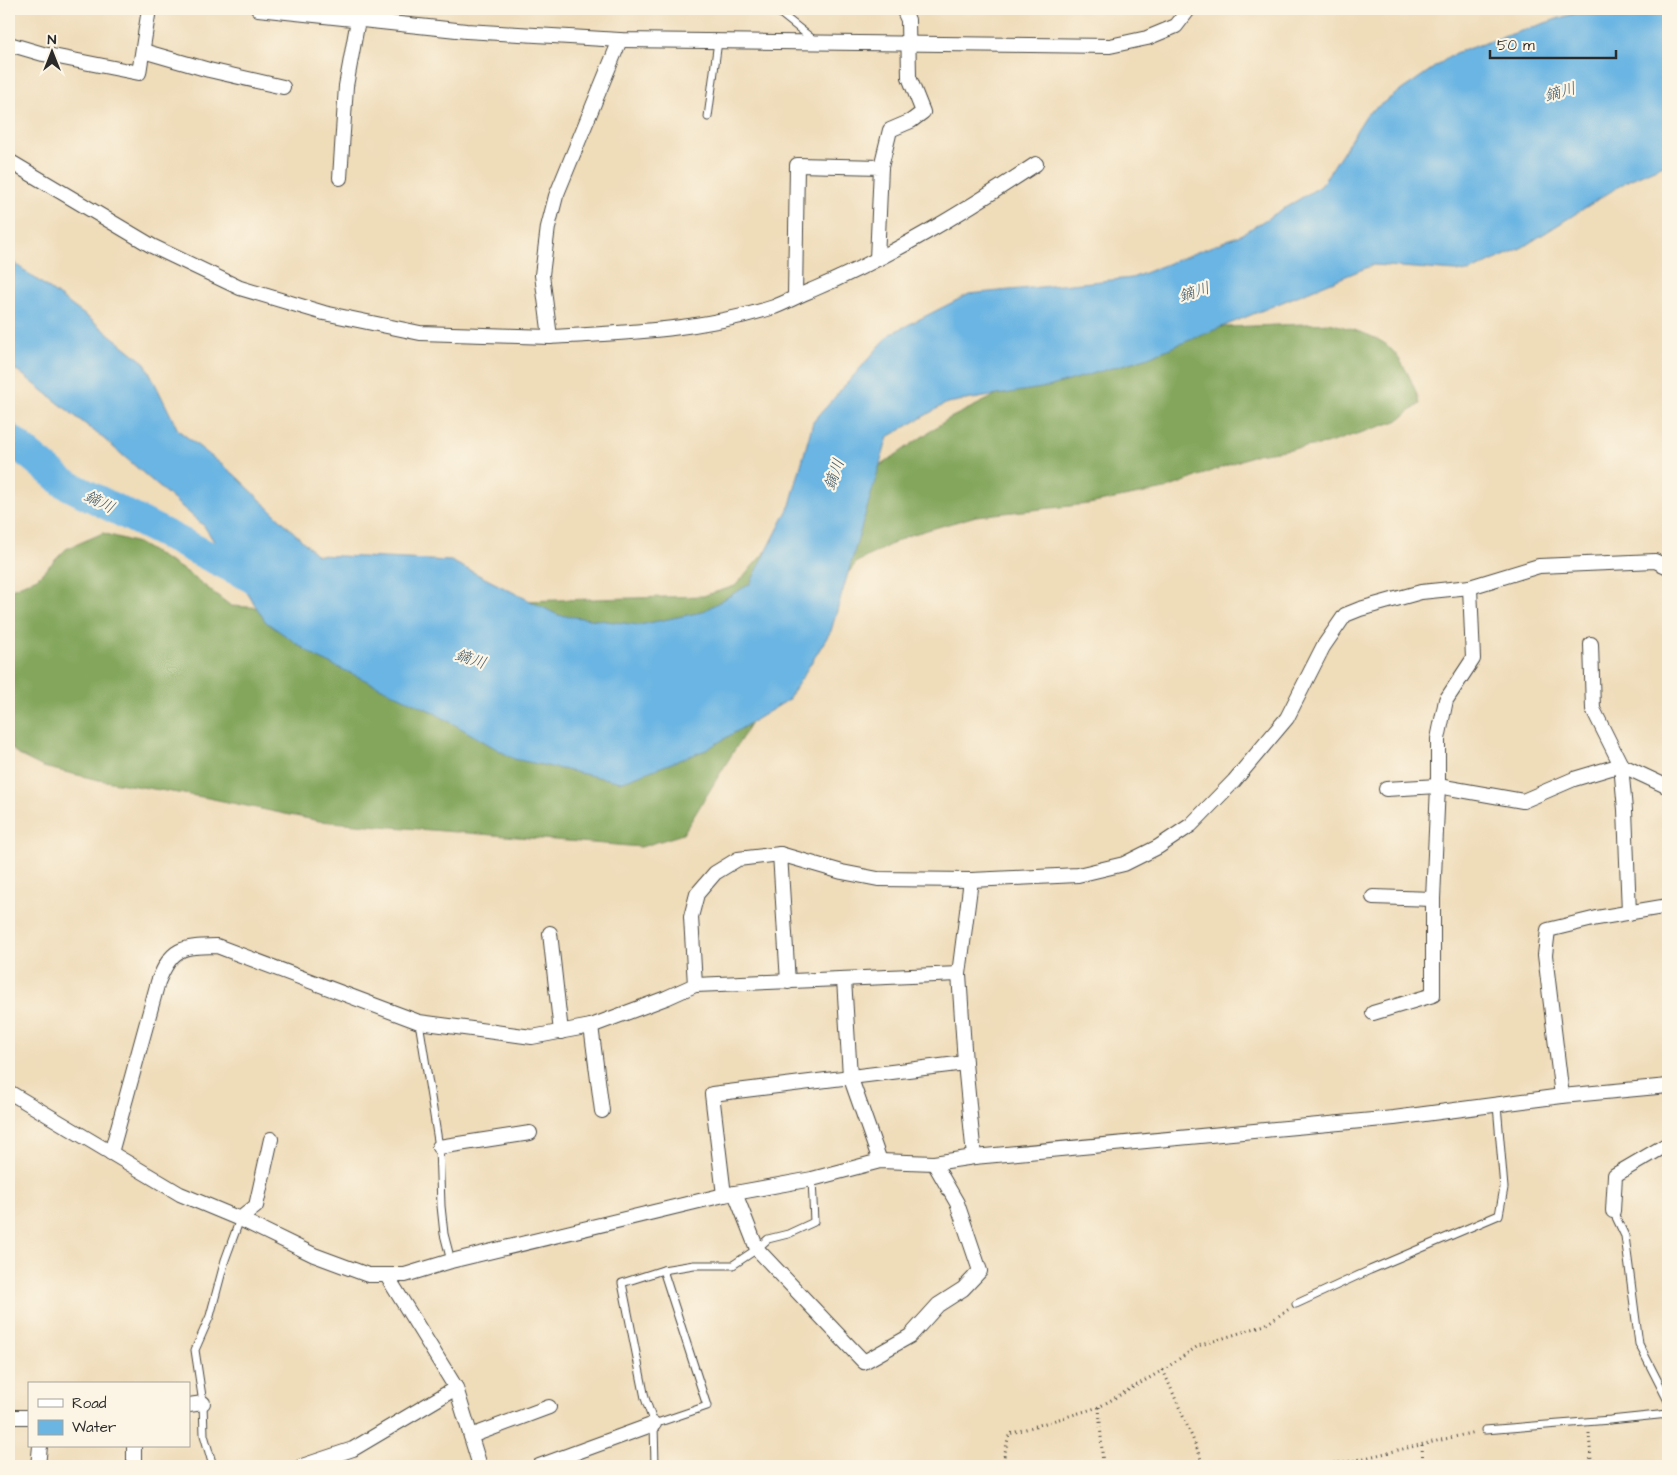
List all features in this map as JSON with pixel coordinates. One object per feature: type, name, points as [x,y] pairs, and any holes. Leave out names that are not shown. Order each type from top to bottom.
[{"type":"street","points":[[9,44],[43,54],[139,73],[149,9]]},
{"type":"street","points":[[258,9],[466,31],[620,40],[1110,46],[1147,38],[1176,26],[1188,9]]},
{"type":"street","points":[[877,259],[880,167],[890,130],[911,121],[923,112],[909,77],[908,20],[903,9]]},
{"type":"street","points":[[340,178],[346,86],[358,20]]},
{"type":"street","points":[[550,337],[542,274],[548,227],[556,196],[620,40]]},
{"type":"street","points":[[143,51],[209,70],[283,87]]},
{"type":"street","points":[[9,161],[152,246],[240,288],[324,313],[420,334],[550,337],[629,332],[704,324],[775,306],[852,273],[991,194],[1036,164]]},
{"type":"street","points":[[795,297],[797,165],[880,167]]},
{"type":"street","points":[[695,985],[691,917],[697,894],[715,872],[738,859],[780,854],[842,872],[878,879],[971,880],[1078,875],[1124,864],[1158,847],[1191,825],[1234,781],[1287,718],[1324,647],[1345,616],[1360,609],[1421,592],[1470,587],[1539,566],[1655,561],[1668,567]]},
{"type":"street","points":[[1373,1013],[1433,995],[1433,898],[1438,739],[1446,700],[1473,659],[1470,587]]},
{"type":"street","points":[[1591,644],[1593,709],[1621,765],[1625,810],[1629,913]]},
{"type":"street","points":[[1386,789],[1438,786],[1523,801],[1574,779],[1621,765],[1668,787]]},
{"type":"street","points":[[780,854],[788,982]]},
{"type":"street","points":[[971,880],[959,974],[974,1157]]},
{"type":"street","points":[[1373,896],[1433,898]]},
{"type":"street","points":[[1562,1096],[1545,955],[1548,930],[1597,918],[1668,906]]},
{"type":"street","points":[[550,933],[561,1032]]},
{"type":"street","points":[[110,1153],[158,982],[165,964],[178,950],[217,946],[419,1022],[532,1037],[591,1026],[695,985],[959,974]]},
{"type":"street","points":[[844,979],[850,1076],[880,1161]]},
{"type":"street","points":[[591,1026],[602,1111]]},
{"type":"street","points":[[934,1163],[957,1203],[980,1271],[963,1289],[938,1305],[910,1336],[864,1362],[756,1250],[730,1194],[712,1094],[965,1063]]},
{"type":"street","points":[[9,1092],[180,1194],[368,1276],[405,1276],[451,1261],[730,1194],[812,1179],[880,1161],[934,1163],[974,1157],[1394,1118],[1562,1096],[1668,1086]]},
{"type":"street","points":[[439,1147],[530,1133]]},
{"type":"street","points":[[240,1219],[256,1206],[272,1138]]},
{"type":"street","points":[[1613,1212],[1615,1175],[1668,1144]]},
{"type":"street","points":[[387,1276],[456,1388],[480,1466]]},
{"type":"street","points":[[302,1466],[353,1449],[456,1388]]},
{"type":"street","points":[[471,1436],[549,1407]]},
{"type":"street","points":[[9,1417],[28,1418]]},
{"type":"street","points":[[539,1466],[654,1424]]},
{"type":"street","points":[[38,1466],[40,1448]]},
{"type":"street","points":[[134,1448],[134,1466]]},
{"type":"lane","points":[[780,13],[817,43]]},
{"type":"lane","points":[[708,118],[718,41]]},
{"type":"lane","points":[[419,1022],[439,1147],[444,1234],[451,1261]]},
{"type":"lane","points":[[1296,1304],[1499,1215],[1504,1188],[1497,1105]]},
{"type":"lane","points":[[655,1466],[654,1424],[645,1398],[622,1283],[663,1270],[694,1265],[733,1265],[756,1250],[768,1239],[788,1234],[814,1222],[812,1179]]},
{"type":"lane","points":[[1613,1212],[1624,1236],[1639,1344],[1668,1401]]},
{"type":"lane","points":[[213,1466],[196,1404],[195,1350],[210,1316],[225,1260],[240,1219]]},
{"type":"lane","points":[[654,1424],[707,1406],[663,1270]]},
{"type":"lane","points":[[1485,1430],[1668,1414]]},
{"type":"path","points":[[1002,1466],[1009,1434],[1099,1406],[1162,1370],[1198,1346],[1265,1325],[1296,1304]]},
{"type":"path","points":[[1162,1370],[1203,1466]]},
{"type":"path","points":[[1099,1406],[1103,1466]]},
{"type":"path","points":[[1588,1422],[1591,1460],[1607,1466]]},
{"type":"path","points":[[1309,1466],[1352,1461],[1485,1430]]},
{"type":"path","points":[[1422,1445],[1422,1466]]},
{"type":"green space","points":[[1330,323],[1363,333],[1386,344],[1405,368],[1420,404],[1397,421],[1326,444],[1257,454],[1165,489],[1089,504],[976,516],[907,536],[857,562],[819,609],[683,834],[641,847],[319,821],[208,798],[99,780],[43,767],[17,754],[9,745],[9,590],[37,578],[66,549],[103,533],[138,543],[187,572],[231,606],[266,608],[703,596],[735,586],[764,553],[878,467],[948,419],[1017,385],[1175,329]]},
{"type":"water","points":[[1587,9],[1668,9],[1668,163],[1629,180],[1523,247],[1469,272],[1373,265],[1146,358],[1048,387],[947,403],[888,437],[831,631],[788,700],[706,750],[621,782],[514,759],[431,711],[316,657],[266,622],[204,526],[104,439],[18,371],[9,367],[9,259],[94,322],[145,363],[178,430],[235,475],[317,555],[451,561],[558,615],[639,625],[702,612],[750,584],[790,505],[813,422],[890,334],[969,294],[1132,278],[1240,235],[1321,186],[1367,114],[1455,53]]},
{"type":"waterway","name":"鏑川","points":[[9,438],[64,483],[268,586]]}]
